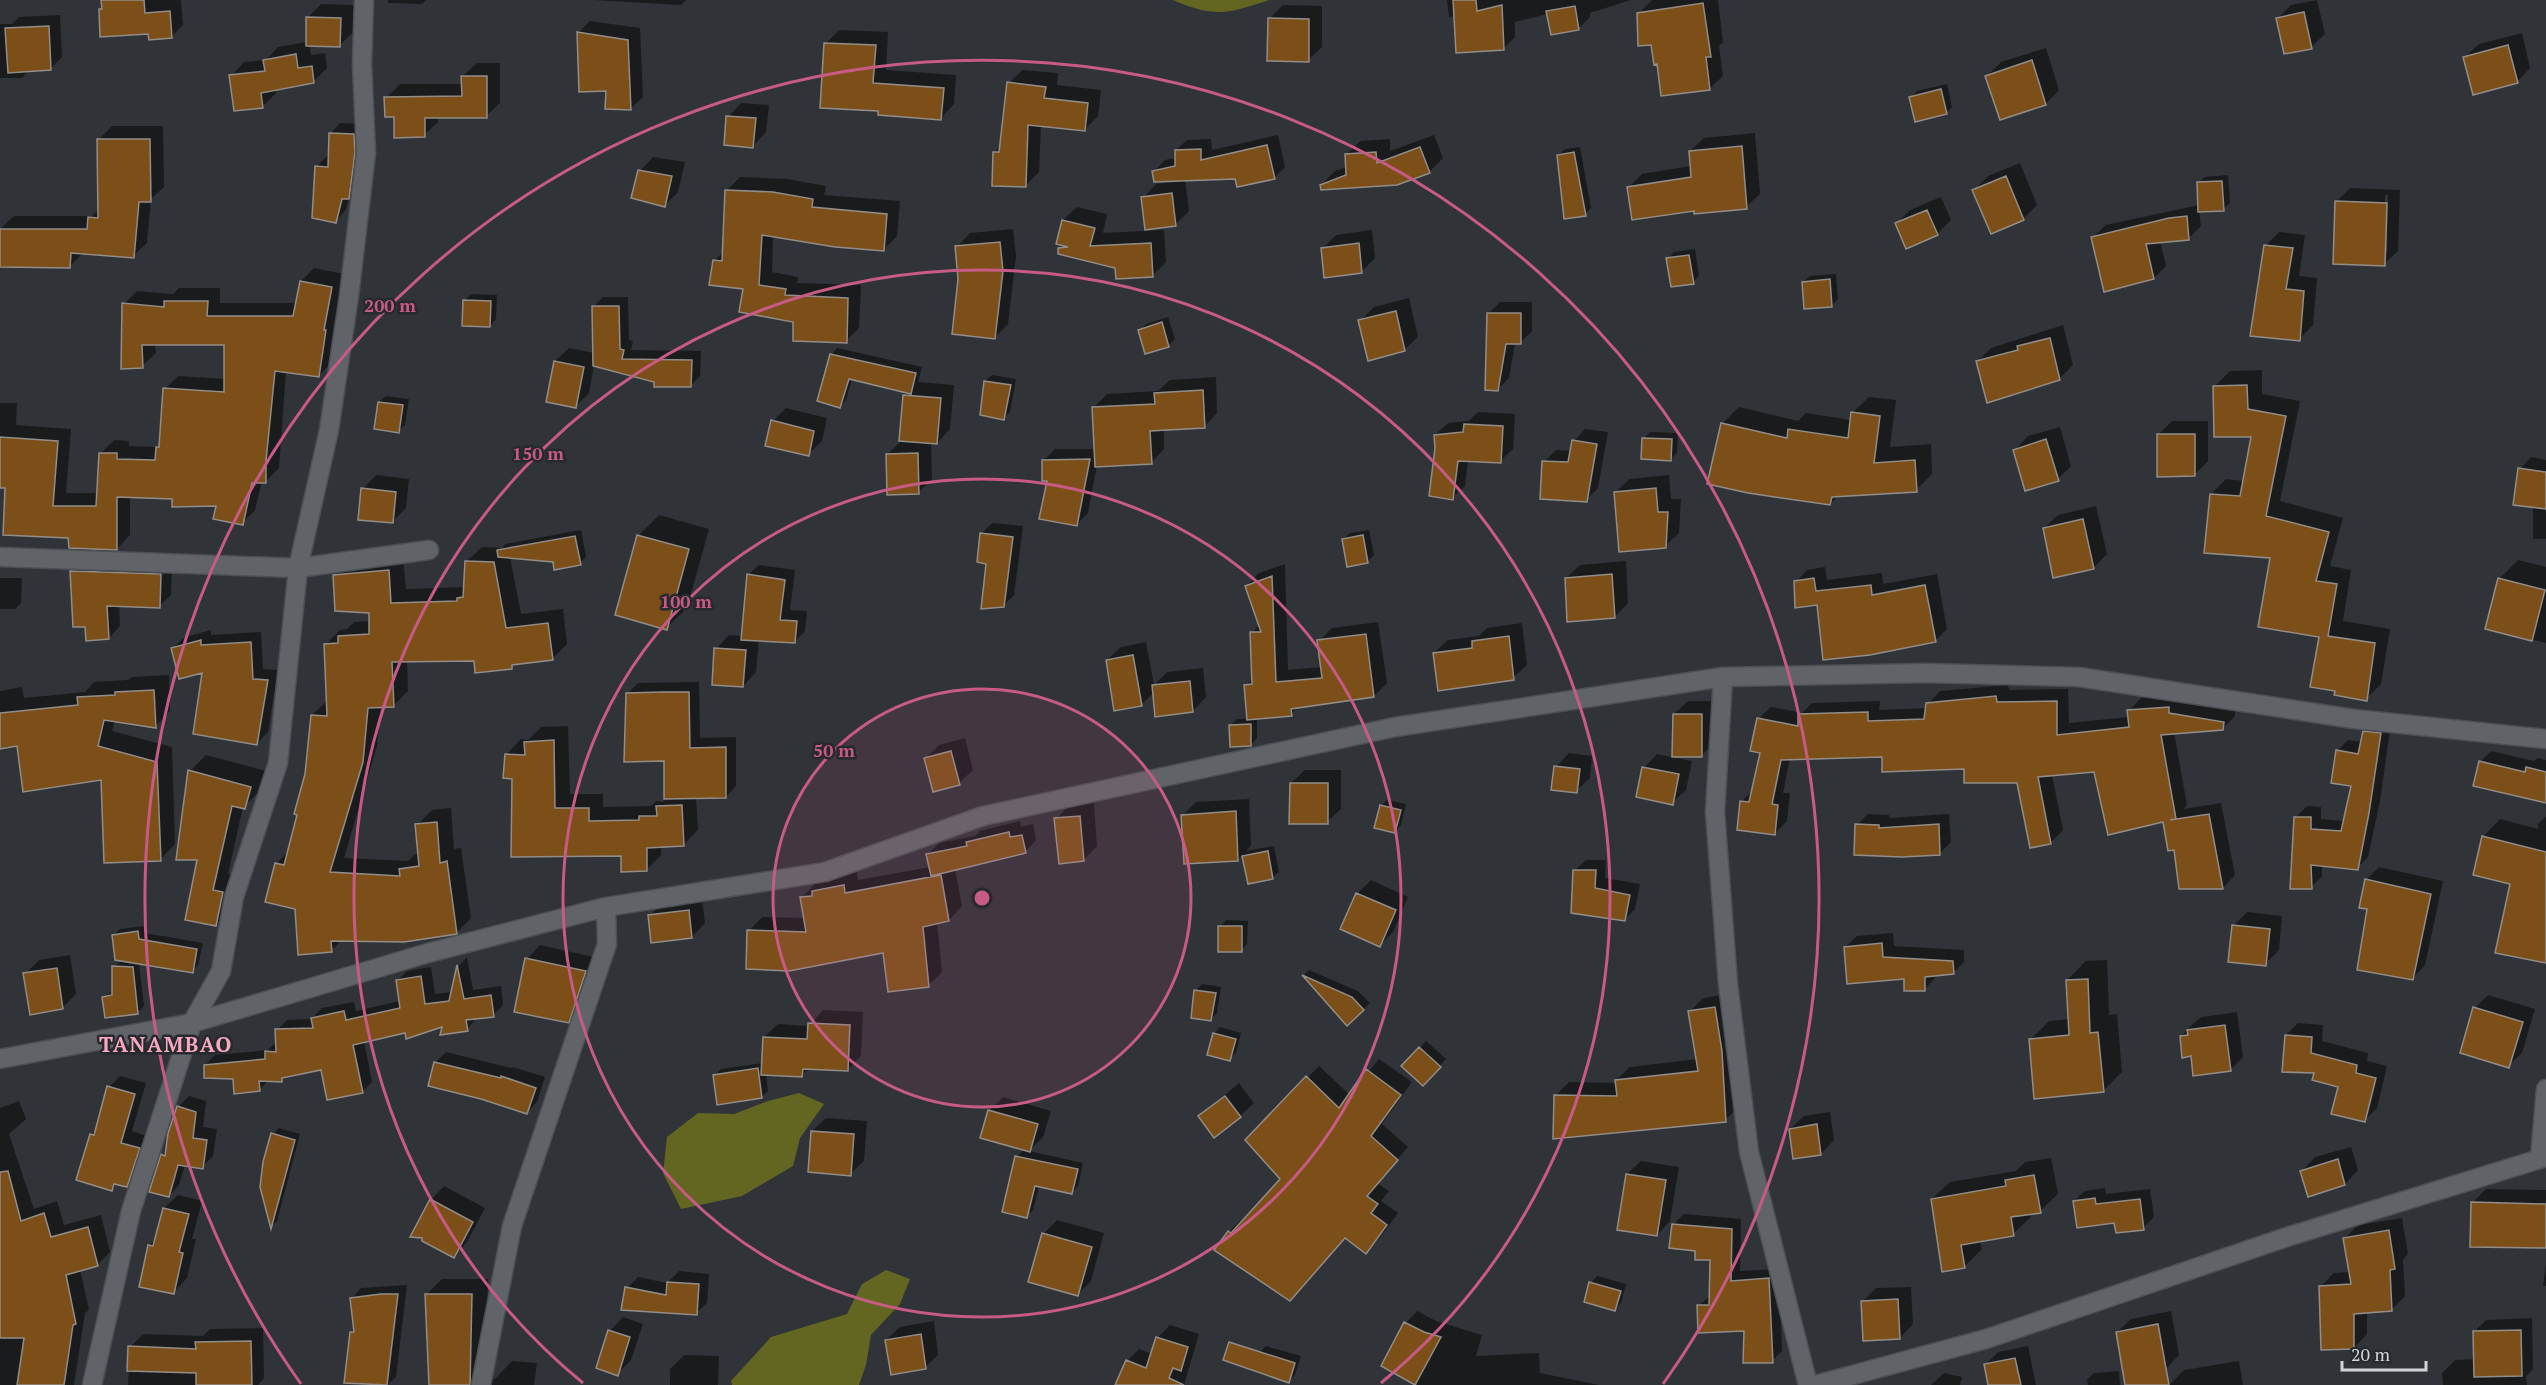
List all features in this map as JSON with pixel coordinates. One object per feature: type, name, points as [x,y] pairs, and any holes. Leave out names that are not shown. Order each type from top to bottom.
[{"type":"street","points":[[92,1385],[131,1211],[192,1023],[221,971],[234,897],[278,763],[298,568],[329,430],[366,153],[362,64],[364,0]]},
{"type":"street","points":[[0,557],[298,568],[429,550]]},
{"type":"street","points":[[0,1059],[192,1023],[428,953],[606,907],[825,872],[983,816],[1395,727],[1723,677],[1926,674],[2079,677],[2354,719],[2546,739]]},
{"type":"street","points":[[1723,677],[1715,812],[1728,984],[1749,1152],[1808,1385]]},
{"type":"street","points":[[481,1385],[512,1226],[607,944],[606,907]]},
{"type":"street","points":[[1816,1385],[1986,1339],[2287,1237],[2543,1157],[2546,1089]]},
{"type":"shaded area","points":[[1173,0],[1269,0],[1231,11],[1211,12]]},
{"type":"shaded area","points":[[799,1093],[824,1104],[800,1138],[793,1166],[742,1196],[681,1209],[663,1173],[667,1137],[698,1113],[734,1114],[768,1101]]},
{"type":"shaded area","points":[[886,1270],[910,1279],[900,1304],[871,1335],[866,1365],[859,1385],[732,1385],[731,1381],[771,1337],[847,1314],[862,1284]]},
{"type":"building","points":[[101,0],[144,0],[145,13],[170,11],[172,38],[149,40],[148,34],[100,37]]},
{"type":"building","points":[[1453,0],[1476,0],[1477,11],[1502,5],[1504,50],[1456,53]]},
{"type":"building","points":[[1703,3],[1711,57],[1706,57],[1710,90],[1661,96],[1657,64],[1654,65],[1651,45],[1638,46],[1637,13]]},
{"type":"building","points":[[1575,6],[1579,30],[1551,35],[1546,11]]},
{"type":"building","points":[[2304,12],[2312,49],[2284,54],[2276,18]]},
{"type":"building","points":[[306,17],[341,18],[340,47],[306,46]]},
{"type":"building","points":[[1268,18],[1309,19],[1309,62],[1267,61]]},
{"type":"building","points":[[49,26],[51,70],[8,73],[5,28]]},
{"type":"building","points":[[577,32],[628,40],[631,110],[605,109],[606,91],[579,92]]},
{"type":"building","points":[[824,43],[876,45],[873,83],[944,88],[941,120],[878,115],[878,111],[820,108]]},
{"type":"building","points":[[2508,45],[2518,83],[2473,95],[2463,57]]},
{"type":"building","points":[[296,54],[298,68],[312,66],[314,83],[261,93],[263,108],[234,111],[229,75],[265,71],[263,60]]},
{"type":"building","points":[[2032,60],[2046,105],[2000,120],[1985,76]]},
{"type":"building","points":[[461,76],[487,76],[487,118],[425,118],[425,137],[394,138],[394,117],[385,117],[384,97],[462,96]]},
{"type":"building","points":[[1007,82],[1046,87],[1044,98],[1088,103],[1085,131],[1028,125],[1026,187],[992,186],[993,152],[999,152]]},
{"type":"building","points":[[1941,89],[1947,114],[1915,122],[1909,97]]},
{"type":"building","points":[[726,116],[756,118],[753,148],[724,145]]},
{"type":"building","points":[[329,133],[354,134],[355,153],[349,199],[342,199],[336,223],[312,218],[315,166],[328,167]]},
{"type":"building","points":[[97,139],[150,139],[151,202],[139,202],[134,258],[71,253],[70,268],[0,267],[0,229],[87,229],[88,217],[98,218]]},
{"type":"building","points":[[1267,145],[1275,179],[1237,187],[1235,179],[1154,182],[1152,171],[1175,166],[1175,150],[1201,149],[1201,160]]},
{"type":"building","points":[[1742,146],[1747,209],[1694,214],[1694,211],[1632,220],[1627,187],[1691,177],[1689,151]]},
{"type":"building","points":[[1420,147],[1430,173],[1397,185],[1321,190],[1320,185],[1346,175],[1345,154],[1376,152],[1377,163]]},
{"type":"building","points":[[1574,152],[1586,216],[1564,219],[1557,155]]},
{"type":"building","points":[[638,170],[672,176],[665,207],[631,198]]},
{"type":"building","points":[[2006,176],[2024,220],[1991,234],[1972,190]]},
{"type":"building","points":[[2222,181],[2224,211],[2198,212],[2197,182]]},
{"type":"building","points":[[725,190],[773,192],[813,199],[812,207],[887,214],[884,251],[835,247],[762,235],[759,285],[786,289],[785,295],[848,298],[847,343],[793,341],[793,322],[739,312],[743,289],[709,285],[713,260],[722,261]]},
{"type":"building","points":[[1172,193],[1176,226],[1145,230],[1141,197]]},
{"type":"building","points":[[2335,201],[2387,203],[2385,266],[2333,264]]},
{"type":"building","points":[[1927,210],[1938,235],[1906,249],[1895,223]]},
{"type":"building","points":[[2187,216],[2189,240],[2146,244],[2154,279],[2104,292],[2091,237],[2169,218]]},
{"type":"building","points":[[1062,220],[1095,228],[1090,246],[1151,243],[1153,277],[1116,279],[1115,268],[1058,254],[1058,248],[1068,247],[1056,244]]},
{"type":"building","points":[[1000,242],[1003,271],[995,339],[952,334],[958,279],[955,246]]},
{"type":"building","points":[[1359,243],[1362,273],[1324,278],[1321,248]]},
{"type":"building","points":[[2264,245],[2293,248],[2286,289],[2304,291],[2300,341],[2250,336]]},
{"type":"building","points":[[1689,255],[1694,284],[1671,287],[1666,258]]},
{"type":"building","points":[[1830,279],[1832,307],[1804,309],[1802,282]]},
{"type":"building","points":[[300,281],[332,287],[319,377],[275,371],[266,483],[252,483],[243,525],[213,519],[216,506],[172,507],[172,499],[117,497],[117,550],[69,548],[68,538],[3,535],[5,488],[0,488],[0,437],[58,441],[53,506],[96,506],[99,453],[117,453],[117,459],[155,460],[156,447],[159,447],[163,388],[224,392],[224,345],[142,345],[143,368],[121,369],[122,303],[164,307],[164,301],[208,301],[207,316],[293,316]]},
{"type":"building","points":[[463,300],[491,301],[490,327],[462,326]]},
{"type":"building","points":[[592,306],[619,306],[620,349],[624,350],[622,359],[692,360],[691,387],[654,387],[654,382],[593,366]]},
{"type":"building","points":[[1396,311],[1405,351],[1368,361],[1358,320]]},
{"type":"building","points":[[1487,313],[1521,313],[1521,344],[1506,344],[1498,391],[1485,390]]},
{"type":"building","points":[[1162,322],[1169,347],[1145,354],[1138,330]]},
{"type":"building","points":[[2050,338],[2060,380],[1987,403],[1976,361],[2018,350],[2017,346]]},
{"type":"building","points":[[830,354],[916,373],[911,394],[849,379],[840,408],[817,401]]},
{"type":"building","points":[[554,361],[584,367],[576,408],[546,402]]},
{"type":"building","points":[[984,381],[1011,385],[1004,420],[980,415]]},
{"type":"building","points":[[2247,385],[2248,409],[2286,416],[2266,516],[2329,532],[2316,581],[2337,584],[2328,636],[2375,643],[2367,701],[2334,695],[2335,691],[2310,687],[2319,637],[2258,627],[2270,558],[2204,553],[2210,494],[2240,496],[2251,437],[2214,437],[2213,386]]},
{"type":"building","points":[[1203,390],[1205,428],[1150,431],[1152,464],[1095,467],[1092,407],[1155,404],[1154,393]]},
{"type":"building","points":[[903,395],[941,398],[937,444],[899,441]]},
{"type":"building","points":[[378,402],[403,405],[399,433],[374,429]]},
{"type":"building","points":[[1851,412],[1880,416],[1874,463],[1915,460],[1917,492],[1832,497],[1830,505],[1748,493],[1707,484],[1721,423],[1787,438],[1788,429],[1848,438]]},
{"type":"building","points":[[771,420],[814,431],[809,456],[765,446]]},
{"type":"building","points":[[1464,424],[1503,426],[1501,463],[1458,461],[1453,500],[1429,496],[1435,448],[1434,435],[1463,432]]},
{"type":"building","points":[[2157,434],[2195,434],[2195,476],[2157,477]]},
{"type":"building","points":[[1642,438],[1672,439],[1671,461],[1641,459]]},
{"type":"building","points":[[2046,439],[2059,481],[2025,491],[2013,450]]},
{"type":"building","points":[[1572,440],[1597,444],[1587,502],[1540,499],[1542,461],[1568,462]]},
{"type":"building","points":[[918,453],[919,494],[887,495],[886,454]]},
{"type":"building","points":[[1090,459],[1077,526],[1039,519],[1047,481],[1042,481],[1042,460]]},
{"type":"building","points":[[2518,468],[2546,472],[2546,509],[2513,505]]},
{"type":"building","points":[[361,488],[396,492],[393,523],[358,520]]},
{"type":"building","points":[[1656,488],[1658,512],[1668,512],[1666,548],[1619,552],[1614,492]]},
{"type":"building","points":[[2083,519],[2094,569],[2053,578],[2043,528]]},
{"type":"building","points":[[980,533],[1013,537],[1004,607],[981,609],[986,564],[977,562]]},
{"type":"building","points":[[637,535],[689,549],[667,630],[615,615]]},
{"type":"building","points":[[1363,535],[1368,563],[1347,567],[1342,539]]},
{"type":"building","points":[[575,536],[581,565],[554,570],[553,562],[498,557],[497,550]]},
{"type":"building","points":[[465,561],[494,562],[506,628],[548,623],[553,660],[512,665],[512,669],[475,673],[474,661],[392,662],[394,707],[368,708],[363,762],[330,872],[400,876],[399,869],[419,866],[415,824],[437,822],[440,863],[447,861],[457,934],[404,942],[331,941],[332,952],[298,955],[295,909],[265,902],[275,863],[284,865],[297,815],[294,814],[305,774],[311,715],[327,716],[324,644],[338,643],[338,636],[369,634],[369,613],[335,611],[333,575],[389,570],[391,603],[457,601],[457,598],[463,597]]},
{"type":"building","points":[[70,571],[161,574],[160,608],[107,606],[109,639],[86,641],[85,627],[73,627]]},
{"type":"building","points":[[747,574],[785,580],[780,620],[797,621],[795,643],[741,640]]},
{"type":"building","points":[[1612,574],[1615,618],[1567,622],[1565,578]]},
{"type":"building","points":[[1272,576],[1276,682],[1322,678],[1317,640],[1366,634],[1374,697],[1291,709],[1292,716],[1247,720],[1244,685],[1252,684],[1250,632],[1261,632],[1245,586]]},
{"type":"building","points":[[1814,578],[1816,591],[1871,585],[1872,595],[1925,585],[1936,642],[1870,655],[1823,660],[1817,605],[1795,608],[1794,581]]},
{"type":"building","points":[[2498,578],[2545,590],[2532,641],[2485,629]]},
{"type":"building","points":[[1509,636],[1514,680],[1438,691],[1433,653],[1472,648],[1472,641]]},
{"type":"building","points":[[201,640],[201,645],[251,642],[253,679],[268,680],[257,745],[193,734],[202,673],[179,679],[171,648]]},
{"type":"building","points":[[714,648],[746,650],[743,687],[712,685]]},
{"type":"building","points":[[1133,655],[1142,706],[1114,711],[1106,660]]},
{"type":"building","points":[[1190,681],[1193,712],[1155,717],[1152,685]]},
{"type":"building","points":[[154,690],[156,728],[104,720],[98,746],[157,762],[161,861],[104,863],[101,780],[23,792],[17,746],[0,749],[0,713],[78,705],[77,697]]},
{"type":"building","points":[[689,692],[690,748],[726,747],[726,798],[664,799],[664,761],[624,762],[626,693]]},
{"type":"building","points":[[1996,696],[1997,702],[2057,701],[2057,735],[2129,727],[2127,710],[2169,707],[2169,713],[2224,722],[2223,730],[2161,735],[2176,819],[2170,820],[2209,814],[2223,889],[2179,889],[2174,850],[2168,851],[2163,822],[2108,835],[2094,772],[2038,777],[2051,844],[2030,848],[2017,783],[1964,783],[1964,769],[1882,772],[1882,757],[1781,760],[1772,804],[1778,805],[1775,835],[1737,830],[1740,801],[1749,802],[1760,753],[1750,751],[1757,718],[1798,726],[1798,714],[1868,712],[1868,721],[1924,719],[1926,703]]},
{"type":"building","points":[[1673,714],[1702,714],[1702,757],[1672,757]]},
{"type":"building","points":[[1251,724],[1251,746],[1230,747],[1229,725]]},
{"type":"building","points":[[2363,731],[2381,733],[2358,870],[2311,865],[2312,889],[2290,889],[2294,817],[2311,817],[2311,829],[2341,831],[2351,786],[2331,783],[2336,750],[2358,754]]},
{"type":"building","points":[[554,740],[555,808],[589,808],[589,821],[639,820],[639,816],[657,816],[656,806],[682,805],[684,846],[647,848],[647,871],[621,872],[621,856],[511,857],[512,779],[503,778],[505,754],[525,755],[524,742]]},
{"type":"building","points":[[951,751],[960,785],[933,792],[924,758]]},
{"type":"building","points":[[2479,761],[2525,772],[2526,767],[2546,772],[2546,803],[2473,786]]},
{"type":"building","points":[[1554,766],[1580,769],[1577,793],[1551,790]]},
{"type":"building","points":[[1642,767],[1679,774],[1673,805],[1636,797]]},
{"type":"building","points":[[188,770],[251,787],[245,809],[232,806],[213,890],[223,892],[216,926],[185,920],[197,860],[176,860]]},
{"type":"building","points":[[1290,783],[1328,783],[1328,824],[1289,824]]},
{"type":"building","points":[[1380,805],[1401,810],[1395,833],[1374,828]]},
{"type":"building","points":[[1236,811],[1238,861],[1184,864],[1181,815]]},
{"type":"building","points":[[1080,816],[1084,861],[1059,864],[1054,818]]},
{"type":"building","points":[[1855,824],[1879,825],[1879,828],[1939,824],[1940,855],[1902,857],[1854,855]]},
{"type":"building","points":[[1009,832],[1010,837],[1022,835],[1026,853],[931,876],[926,854],[967,846],[966,842]]},
{"type":"building","points":[[2482,836],[2546,852],[2546,963],[2495,953],[2510,884],[2473,875]]},
{"type":"building","points":[[1268,851],[1273,879],[1248,884],[1242,856]]},
{"type":"building","points":[[1573,870],[1596,870],[1595,888],[1630,895],[1625,921],[1571,913]]},
{"type":"building","points":[[941,875],[949,921],[923,927],[929,987],[888,992],[883,953],[789,971],[746,969],[747,930],[806,932],[800,897],[812,896],[812,891],[844,885],[845,893]]},
{"type":"building","points":[[2365,879],[2431,894],[2413,980],[2357,970],[2367,909],[2359,908]]},
{"type":"building","points":[[1356,893],[1396,910],[1380,947],[1340,929]]},
{"type":"building","points":[[689,910],[692,938],[651,943],[648,915]]},
{"type":"building","points":[[2232,925],[2270,929],[2266,966],[2228,962]]},
{"type":"building","points":[[1218,926],[1242,926],[1242,952],[1218,952]]},
{"type":"building","points":[[138,931],[139,939],[197,949],[193,973],[115,960],[112,935]]},
{"type":"building","points":[[1882,943],[1883,957],[1953,961],[1954,974],[1925,977],[1925,991],[1904,991],[1904,979],[1847,984],[1844,947]]},
{"type":"building","points":[[525,958],[586,971],[569,1023],[514,1012]]},
{"type":"building","points":[[457,965],[464,999],[491,995],[494,1017],[466,1020],[468,1031],[440,1035],[442,1027],[406,1039],[405,1033],[353,1045],[363,1093],[327,1100],[321,1070],[282,1078],[282,1082],[259,1081],[260,1091],[234,1094],[233,1079],[204,1078],[204,1065],[265,1059],[265,1051],[276,1052],[275,1029],[313,1028],[311,1018],[344,1011],[346,1020],[400,1008],[396,980],[421,976],[425,1004],[449,1001]]},
{"type":"building","points":[[112,966],[133,967],[138,1014],[105,1018],[102,997],[112,995]]},
{"type":"building","points":[[57,968],[63,1009],[30,1015],[23,973]]},
{"type":"building","points":[[1302,975],[1352,997],[1364,1010],[1347,1026]]},
{"type":"building","points":[[2088,979],[2090,1033],[2098,1032],[2104,1092],[2034,1099],[2029,1039],[2069,1035],[2066,980]]},
{"type":"building","points":[[1194,990],[1216,993],[1211,1021],[1191,1018]]},
{"type":"building","points":[[1715,1007],[1722,1051],[1726,1122],[1553,1139],[1554,1095],[1617,1096],[1615,1080],[1698,1071],[1688,1011]]},
{"type":"building","points":[[2473,1007],[2523,1022],[2509,1068],[2460,1053]]},
{"type":"building","points":[[808,1023],[850,1025],[848,1071],[803,1069],[802,1077],[761,1075],[763,1037],[807,1039]]},
{"type":"building","points":[[2225,1025],[2231,1071],[2193,1076],[2191,1056],[2182,1058],[2180,1036],[2188,1035],[2187,1030]]},
{"type":"building","points":[[1213,1033],[1236,1039],[1230,1061],[1207,1055]]},
{"type":"building","points":[[2285,1035],[2312,1037],[2311,1053],[2357,1065],[2356,1073],[2376,1078],[2365,1122],[2331,1114],[2338,1087],[2312,1080],[2314,1073],[2282,1072]]},
{"type":"building","points":[[1419,1047],[1441,1067],[1423,1086],[1401,1066]]},
{"type":"building","points":[[434,1062],[501,1078],[501,1076],[536,1088],[527,1114],[481,1099],[428,1086]]},
{"type":"building","points":[[758,1068],[762,1098],[717,1105],[713,1075]]},
{"type":"building","points":[[1366,1069],[1401,1095],[1371,1136],[1398,1160],[1367,1196],[1378,1204],[1371,1213],[1387,1225],[1366,1254],[1345,1238],[1290,1301],[1214,1250],[1228,1231],[1231,1233],[1280,1179],[1245,1140],[1306,1076],[1339,1108]]},
{"type":"building","points":[[107,1086],[135,1094],[121,1143],[140,1148],[127,1187],[114,1184],[112,1191],[76,1180],[90,1134],[94,1135]]},
{"type":"building","points":[[1225,1096],[1241,1117],[1214,1138],[1198,1116]]},
{"type":"building","points":[[177,1106],[196,1112],[193,1138],[207,1140],[203,1169],[178,1165],[169,1197],[149,1192],[161,1154],[165,1156],[168,1133]]},
{"type":"building","points":[[988,1110],[1038,1124],[1030,1152],[980,1138]]},
{"type":"building","points":[[1817,1124],[1821,1155],[1793,1159],[1789,1129]]},
{"type":"building","points":[[811,1131],[854,1134],[851,1176],[808,1172]]},
{"type":"building","points":[[271,1133],[295,1140],[271,1229],[260,1187],[263,1162]]},
{"type":"building","points":[[1015,1156],[1078,1169],[1072,1194],[1035,1186],[1027,1218],[1002,1212]]},
{"type":"building","points":[[2338,1159],[2345,1185],[2308,1197],[2300,1171]]},
{"type":"building","points":[[8,1171],[21,1221],[44,1213],[51,1237],[88,1227],[98,1266],[66,1275],[76,1324],[73,1325],[64,1385],[17,1385],[24,1338],[0,1338],[0,1172]]},
{"type":"building","points":[[1626,1174],[1666,1180],[1657,1236],[1617,1230]]},
{"type":"building","points":[[2034,1175],[2041,1213],[2011,1217],[2014,1236],[1961,1245],[1965,1268],[1942,1272],[1931,1199],[2006,1186],[2005,1180]]},
{"type":"building","points":[[2095,1198],[2096,1204],[2140,1199],[2144,1230],[2116,1233],[2114,1223],[2077,1228],[2073,1201]]},
{"type":"building","points":[[430,1199],[473,1222],[454,1258],[422,1241],[422,1238],[410,1237]]},
{"type":"building","points":[[2471,1202],[2546,1204],[2546,1248],[2470,1247]]},
{"type":"building","points":[[163,1208],[189,1214],[179,1252],[183,1253],[174,1294],[139,1287],[148,1245],[153,1246]]},
{"type":"building","points":[[1672,1224],[1732,1229],[1731,1281],[1769,1278],[1773,1363],[1743,1363],[1744,1331],[1698,1333],[1697,1305],[1709,1305],[1710,1260],[1695,1260],[1695,1251],[1669,1248]]},
{"type":"building","points":[[2389,1230],[2395,1269],[2390,1270],[2392,1311],[2354,1314],[2354,1349],[2321,1350],[2319,1286],[2351,1284],[2343,1238]]},
{"type":"building","points":[[1042,1233],[1092,1247],[1078,1296],[1028,1282]]},
{"type":"building","points":[[667,1282],[699,1284],[697,1315],[621,1310],[625,1287],[666,1295]]},
{"type":"building","points":[[1589,1282],[1621,1291],[1615,1311],[1584,1302]]},
{"type":"building","points":[[398,1294],[387,1385],[344,1383],[350,1332],[354,1332],[350,1298]]},
{"type":"building","points":[[425,1294],[472,1294],[470,1385],[429,1385]]},
{"type":"building","points":[[1898,1299],[1900,1339],[1863,1341],[1861,1301]]},
{"type":"building","points":[[1404,1322],[1441,1337],[1415,1385],[1381,1366]]},
{"type":"building","points":[[2158,1324],[2169,1385],[2125,1385],[2116,1332]]},
{"type":"building","points":[[608,1330],[630,1337],[618,1376],[596,1368]]},
{"type":"building","points":[[2521,1330],[2522,1376],[2474,1377],[2473,1331]]},
{"type":"building","points":[[921,1334],[926,1369],[891,1375],[885,1340]]},
{"type":"building","points":[[1156,1337],[1188,1347],[1181,1371],[1173,1368],[1169,1378],[1184,1385],[1115,1385],[1126,1360],[1146,1368]]},
{"type":"building","points":[[251,1341],[252,1385],[196,1385],[196,1373],[127,1371],[128,1346],[196,1349],[195,1342]]},
{"type":"building","points":[[1229,1342],[1295,1363],[1289,1383],[1223,1360]]},
{"type":"building","points":[[2015,1358],[2021,1385],[1988,1385],[1984,1364]]},
{"type":"district","name":"TANAMBAO","points":[[166,1044]]}]
